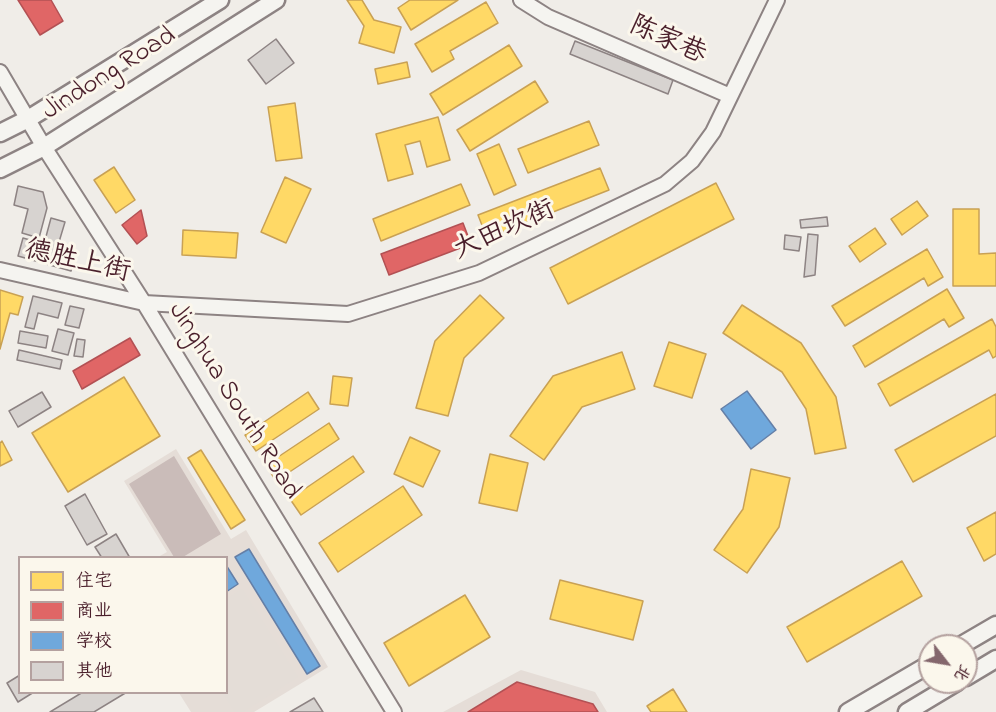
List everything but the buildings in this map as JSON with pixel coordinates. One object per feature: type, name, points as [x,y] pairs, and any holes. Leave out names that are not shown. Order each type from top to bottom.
[{"type":"main road","name":"Jindong Road","points":[[0,133],[28,119],[220,0]]},
{"type":"main road","name":"Jindong Road","points":[[0,169],[44,147],[276,0]]},
{"type":"main road","points":[[978,636],[996,625]]},
{"type":"main road","points":[[978,670],[996,659]]},
{"type":"main road","points":[[848,712],[918,671]]},
{"type":"main road","points":[[907,712],[937,694]]},
{"type":"street","name":"陈家巷","points":[[521,0],[548,16],[730,96]]},
{"type":"street","name":"大田坎街","points":[[144,303],[348,314],[479,273],[665,184],[692,160],[713,132],[777,0]]},
{"type":"street","name":"Jinghua South Road","points":[[0,72],[44,147],[144,303],[394,712]]},
{"type":"street","name":"德胜上街","points":[[0,270],[144,303]]},
{"type":"shaded area","points":[[176,449],[231,539],[246,530],[328,667],[254,712],[191,712],[180,694],[228,694],[228,556],[160,556],[167,552],[124,481]]},
{"type":"shaded area","points":[[174,456],[221,534],[185,556],[173,556],[129,484]]},
{"type":"shaded area","points":[[242,589],[298,677],[243,712],[235,712],[224,694],[228,694],[228,598]]},
{"type":"shaded area","points":[[521,670],[595,692],[607,712],[443,712]]}]
